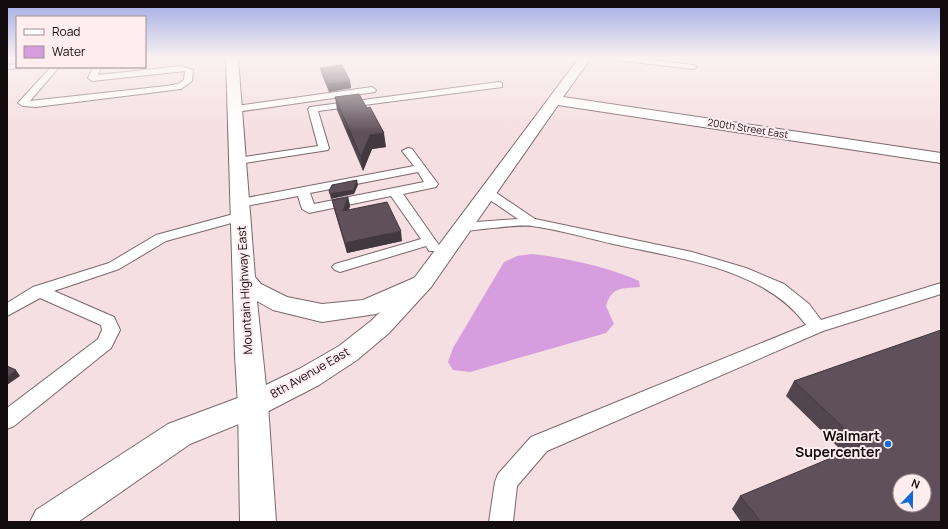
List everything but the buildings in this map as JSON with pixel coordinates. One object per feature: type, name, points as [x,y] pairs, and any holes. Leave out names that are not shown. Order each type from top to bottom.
[{"type":"street","name":"Mountain Highway East","points":[[236,83],[241,115],[238,160],[244,279],[253,405],[258,522]]},
{"type":"street","name":"8th Avenue East","points":[[48,522],[179,434],[253,405],[309,377],[348,353],[380,327],[423,282],[435,249],[463,227],[567,83]]},
{"type":"street","name":"200th Street East","points":[[555,100],[941,158]]},
{"type":"street","points":[[244,279],[253,289],[281,304],[322,313],[367,308],[423,282]]},
{"type":"lane","points":[[41,83],[23,103],[36,104],[166,89],[181,86],[186,83]]},
{"type":"lane","points":[[301,111],[498,85]]},
{"type":"lane","points":[[241,115],[372,90]]},
{"type":"lane","points":[[238,160],[324,148],[313,109]]},
{"type":"lane","points":[[303,191],[309,210],[432,184],[408,151]]},
{"type":"lane","points":[[7,310],[39,291],[114,266],[161,238],[241,210],[303,191],[421,168]]},
{"type":"lane","points":[[340,267],[435,249],[395,192]]},
{"type":"lane","points":[[488,193],[531,222]]},
{"type":"lane","points":[[463,227],[531,222],[692,257],[741,270],[778,288],[803,308],[817,327]]},
{"type":"lane","points":[[501,522],[506,482],[539,444],[817,327],[941,288]]},
{"type":"lane","points":[[7,420],[105,343],[111,330],[108,321],[39,291]]},
{"type":"water","points":[[532,254],[572,260],[615,272],[639,281],[640,287],[618,290],[611,295],[606,306],[614,324],[606,333],[470,372],[453,370],[448,362],[453,348],[504,262],[517,256]]},
{"type":"place","name":"Walmart Supercenter","points":[[888,444]]}]
